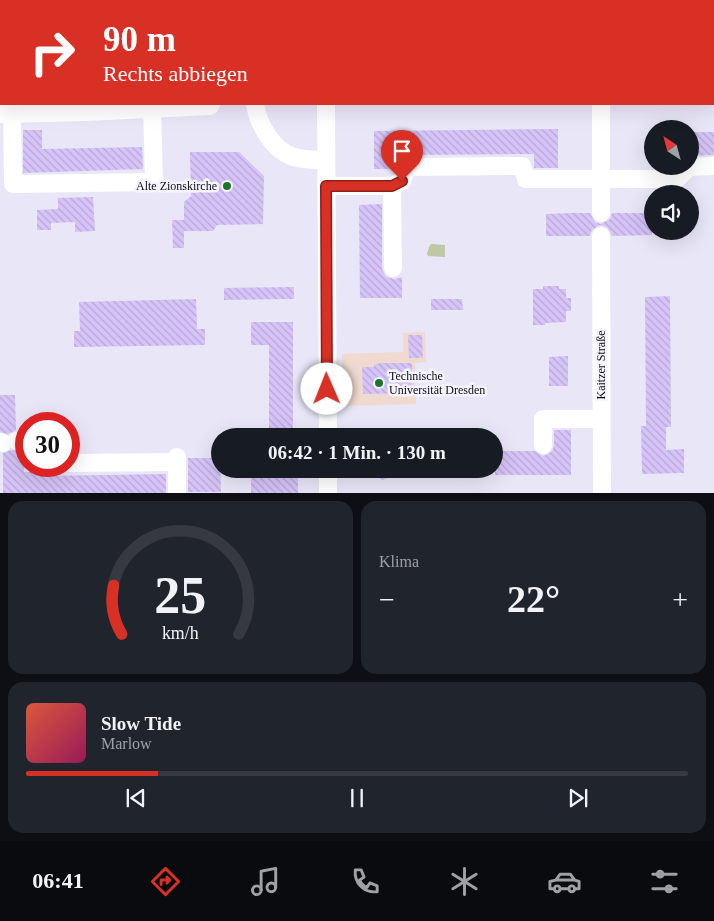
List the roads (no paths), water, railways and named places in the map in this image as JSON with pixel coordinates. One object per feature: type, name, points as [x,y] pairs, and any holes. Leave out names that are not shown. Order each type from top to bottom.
[{"type":"main road","points":[[6,112],[190,105]]},
{"type":"street","points":[[255,105],[260,124],[278,147],[292,156],[310,160],[326,160]]},
{"type":"street","points":[[326,105],[328,428]]},
{"type":"street","points":[[601,105],[601,213]]},
{"type":"street","points":[[6,112],[13,184],[154,182],[152,107]]},
{"type":"street","points":[[326,186],[392,186],[402,181],[406,166],[522,166],[526,179],[677,178],[689,167],[714,166]]},
{"type":"street","points":[[392,186],[393,268]]},
{"type":"street","name":"Kaitzer Straße","points":[[601,236],[602,493]]},
{"type":"street","points":[[543,445],[543,419],[601,419]]},
{"type":"street","points":[[80,463],[177,459],[177,493]]},
{"type":"street","points":[[328,478],[328,493]]},
{"type":"place","name":"Alte Zionskirche","points":[[227,186]]},
{"type":"place","name":"Technische Universität Dresden","points":[[379,383]]}]
